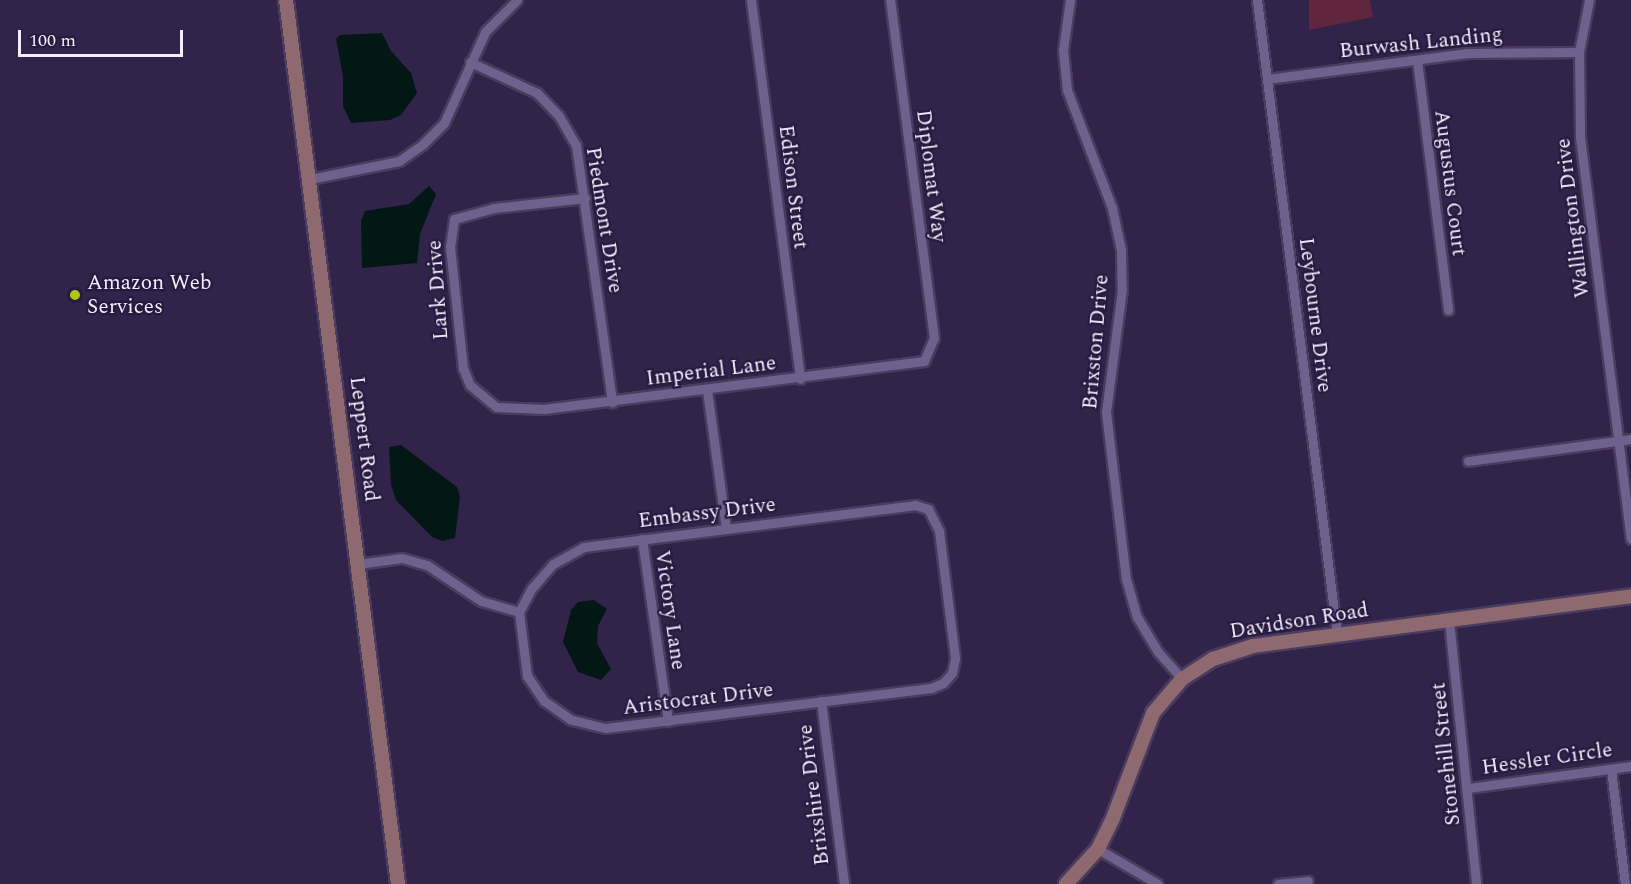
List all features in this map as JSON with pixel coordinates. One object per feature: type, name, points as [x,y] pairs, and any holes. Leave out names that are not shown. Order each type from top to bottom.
[{"type":"main road","name":"Leppert Road","points":[[286,0],[399,884]]},
{"type":"main road","name":"Davidson Road","points":[[1066,884],[1098,849],[1113,819],[1143,733],[1153,713],[1182,679],[1238,649],[1631,596]]},
{"type":"street","points":[[310,179],[399,161],[423,144],[444,123],[485,32],[517,0]]},
{"type":"street","name":"Edison Street","points":[[751,0],[800,379]]},
{"type":"street","name":"Diplomat Way","points":[[890,0],[934,338],[929,356]]},
{"type":"street","name":"Brixston Drive","points":[[1070,0],[1063,50],[1067,90],[1112,208],[1121,250],[1122,289],[1106,412],[1126,579],[1137,617],[1158,652],[1182,679]]},
{"type":"street","name":"Leybourne Drive","points":[[1257,0],[1337,635]]},
{"type":"street","name":"Wallington Drive","points":[[1589,0],[1578,52],[1580,137],[1631,539]]},
{"type":"street","name":"Burwash Landing","points":[[1267,79],[1511,50],[1578,52]]},
{"type":"street","name":"Augustus Court","points":[[1417,60],[1448,310]]},
{"type":"street","name":"Piedmont Drive","points":[[470,62],[537,93],[559,116],[576,145],[612,402]]},
{"type":"street","name":"Lark Drive","points":[[496,407],[470,385],[463,368],[450,247],[454,219],[494,208],[585,198]]},
{"type":"street","name":"Imperial Lane","points":[[496,407],[544,409],[612,402],[918,364],[929,356]]},
{"type":"street","points":[[707,390],[726,529]]},
{"type":"street","points":[[1468,461],[1631,439]]},
{"type":"street","name":"Embassy Drive","points":[[519,612],[532,588],[554,564],[584,547],[901,506],[928,509],[939,531],[955,658],[952,673]]},
{"type":"street","name":"Victory Lane","points":[[642,539],[668,721]]},
{"type":"street","points":[[358,564],[402,558],[427,565],[481,601],[519,612]]},
{"type":"street","name":"Aristocrat Drive","points":[[519,612],[527,675],[544,701],[570,719],[605,729],[931,688],[943,683],[952,673]]},
{"type":"street","name":"Stonehill Street","points":[[1449,621],[1468,788],[1476,884]]},
{"type":"street","name":"Brixshire Drive","points":[[821,701],[844,884]]},
{"type":"street","name":"Hessler Circle","points":[[1468,788],[1631,766]]},
{"type":"street","points":[[1611,769],[1625,884]]},
{"type":"street","points":[[1098,849],[1158,884]]},
{"type":"street","points":[[1278,884],[1308,881]]},
{"type":"shaded area","points":[[1309,0],[1370,0],[1373,17],[1309,30]]},
{"type":"shaded area","points":[[382,33],[391,51],[411,73],[417,93],[401,115],[390,120],[351,123],[343,106],[343,76],[336,39],[340,35]]},
{"type":"shaded area","points":[[429,186],[436,194],[420,234],[417,263],[362,268],[361,221],[365,211],[409,204]]},
{"type":"shaded area","points":[[401,445],[457,487],[460,497],[455,538],[442,541],[432,537],[396,500],[391,485],[389,447]]},
{"type":"shaded area","points":[[594,600],[607,609],[598,626],[597,643],[611,669],[601,680],[578,672],[563,642],[571,610],[578,602]]},
{"type":"place","name":"Amazon Web Services","points":[[75,295]]}]
